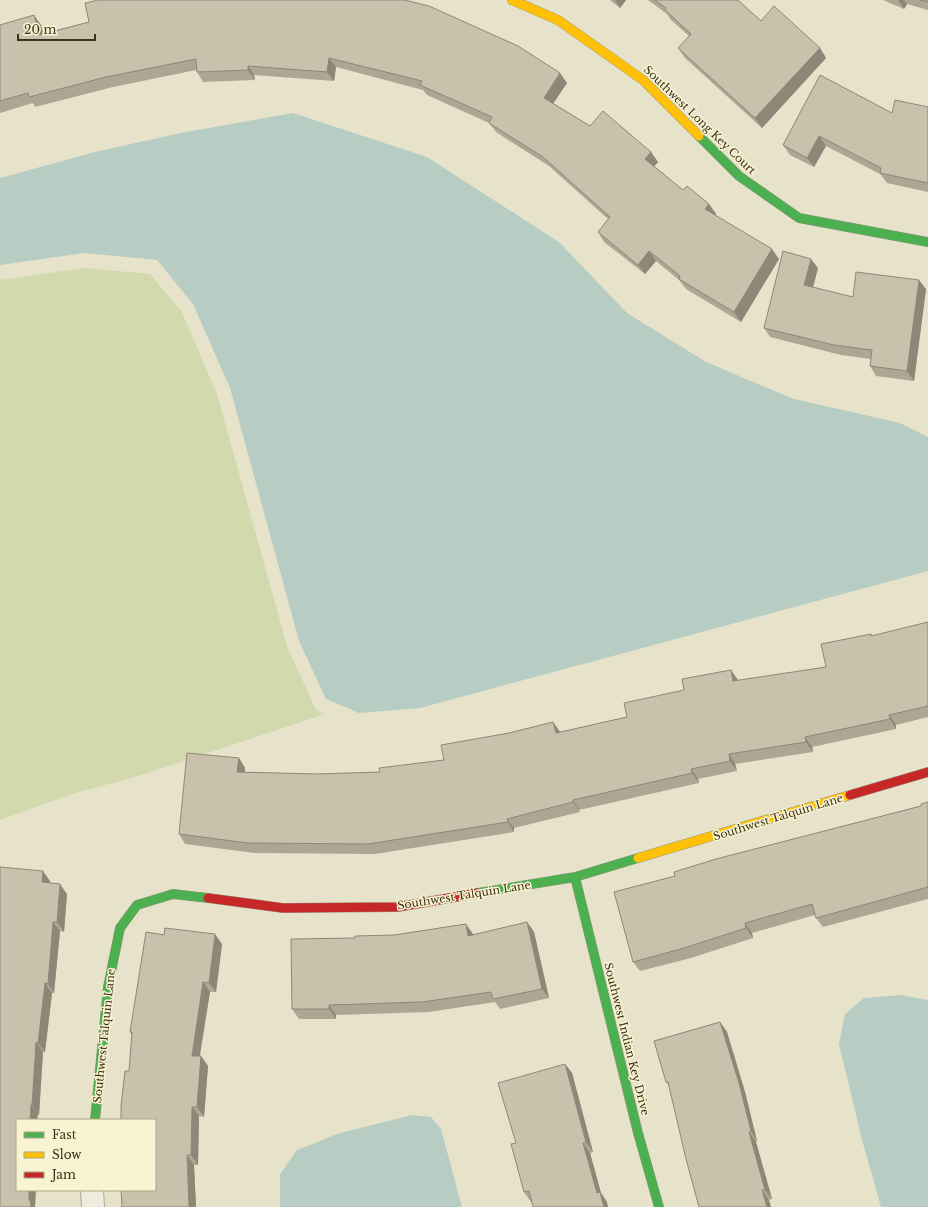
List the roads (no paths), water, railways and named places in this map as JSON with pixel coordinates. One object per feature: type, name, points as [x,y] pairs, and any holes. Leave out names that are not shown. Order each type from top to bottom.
[{"type":"street","name":"Southwest Long Key Court","points":[[512,0],[558,20],[643,80],[739,176],[799,218],[928,242]]},
{"type":"street","name":"Southwest Talquin Lane","points":[[95,1119],[108,987],[120,928],[137,905],[173,894],[283,908],[398,907],[575,877],[928,772]]},
{"type":"street","name":"Southwest Indian Key Drive","points":[[575,877],[638,1133],[659,1207]]},
{"type":"street","points":[[92,1191],[93,1207]]}]
